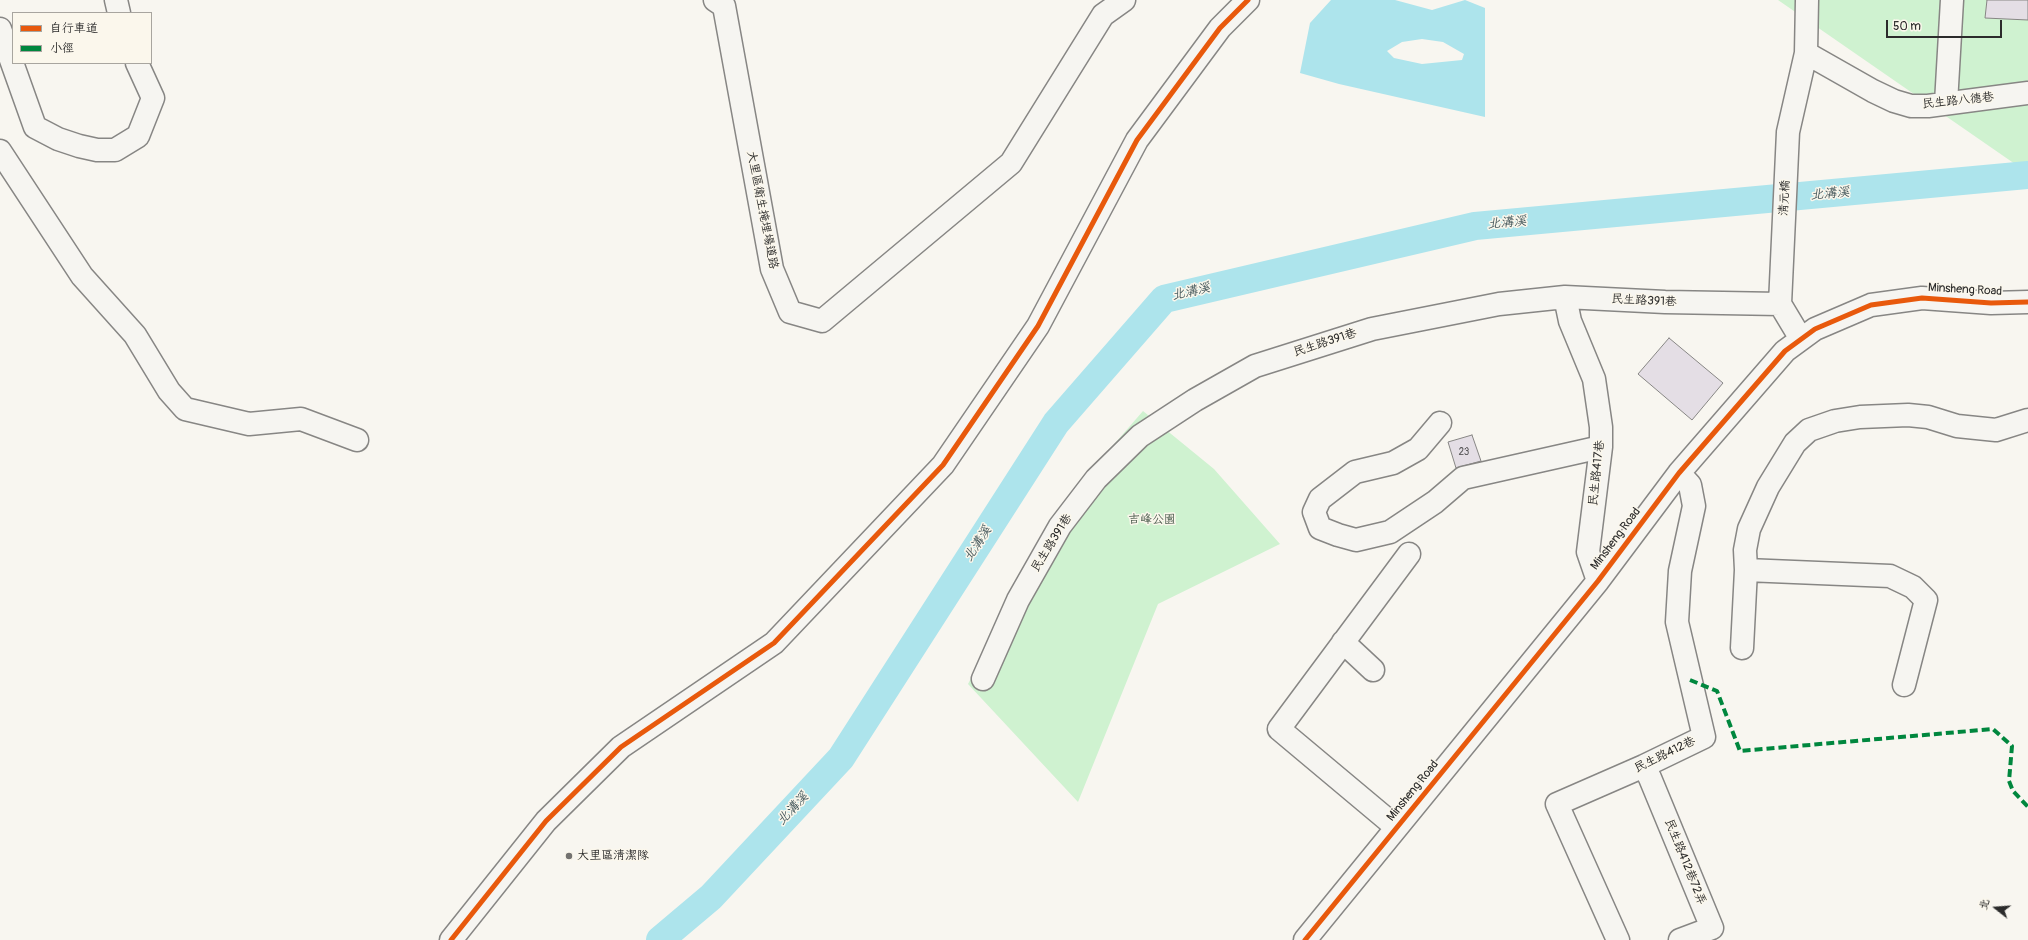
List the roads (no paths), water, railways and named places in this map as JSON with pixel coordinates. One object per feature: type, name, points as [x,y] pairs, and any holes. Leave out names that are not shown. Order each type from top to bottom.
[{"type":"street","points":[[116,0],[119,12]]},
{"type":"street","name":"大里區衛生掩埋場道路","points":[[715,0],[724,6],[772,269],[790,312],[822,321],[1011,163],[1103,15],[1124,0]]},
{"type":"street","points":[[451,940],[546,820],[621,747],[774,643],[943,465],[1038,326],[1137,140],[1220,28],[1248,0]]},
{"type":"street","points":[[1806,53],[1807,0]]},
{"type":"street","points":[[1946,103],[1952,0]]},
{"type":"street","points":[[0,29],[12,63]]},
{"type":"street","name":"民生路八德巷","points":[[1806,53],[1894,101],[1911,106],[1928,106],[2028,93]]},
{"type":"street","name":"清元橋","points":[[1780,304],[1788,140],[1806,53]]},
{"type":"street","points":[[12,64],[35,127],[58,140],[97,150],[115,150],[138,136],[153,98],[137,64]]},
{"type":"street","points":[[0,151],[82,276],[135,335],[169,391],[185,409],[249,424],[301,419],[357,440]]},
{"type":"street","name":"民生路391巷","points":[[983,679],[1018,600],[1060,526],[1096,479],[1140,436],[1195,400],[1255,366],[1372,329],[1500,304],[1565,297],[1665,302],[1780,304]]},
{"type":"street","name":"民生路417巷","points":[[1565,297],[1570,320],[1594,379],[1601,427],[1601,447],[1588,552],[1598,581]]},
{"type":"street","name":"Minsheng Road","points":[[1305,940],[1598,581],[1679,473],[1785,351],[1815,329],[1871,305],[1922,298],[1990,303],[2028,302]]},
{"type":"street","points":[[1780,304],[1802,339]]},
{"type":"street","points":[[1742,648],[1746,570],[1745,550],[1749,529],[1768,487],[1795,443],[1810,430],[1835,421],[1860,417],[1908,415],[1928,417],[1957,426],[1996,430],[2028,420]]},
{"type":"street","points":[[1440,423],[1418,449],[1393,463],[1355,472],[1320,499],[1314,512],[1320,528],[1356,540],[1390,532],[1435,502],[1463,478],[1601,447]]},
{"type":"street","name":"民生路412巷","points":[[1618,940],[1557,804],[1644,766],[1704,737],[1677,622],[1680,571],[1694,506],[1690,485],[1679,473]]},
{"type":"street","points":[[1396,828],[1279,729],[1409,554]]},
{"type":"street","points":[[1746,570],[1890,576],[1913,587],[1926,600],[1904,685]]},
{"type":"street","points":[[1343,642],[1373,670]]},
{"type":"street","name":"民生路412巷72弄","points":[[1644,766],[1712,928],[1680,940]]},
{"type":"water","points":[[1331,0],[1395,0],[1432,10],[1465,0],[1485,8],[1485,117],[1339,84],[1300,73],[1310,23]],"holes":[[[1422,39],[1443,42],[1464,54],[1462,60],[1422,64],[1394,58],[1387,51],[1402,42]]]},
{"type":"waterway","name":"北溝溪","points":[[660,940],[711,897],[841,758],[1056,423],[1164,299],[1475,226],[2028,175]]},
{"type":"place","name":"大里區清潔隊","points":[[569,856]]},
{"type":"park label","name":"吉峰公園","points":[[1152,520]]}]
